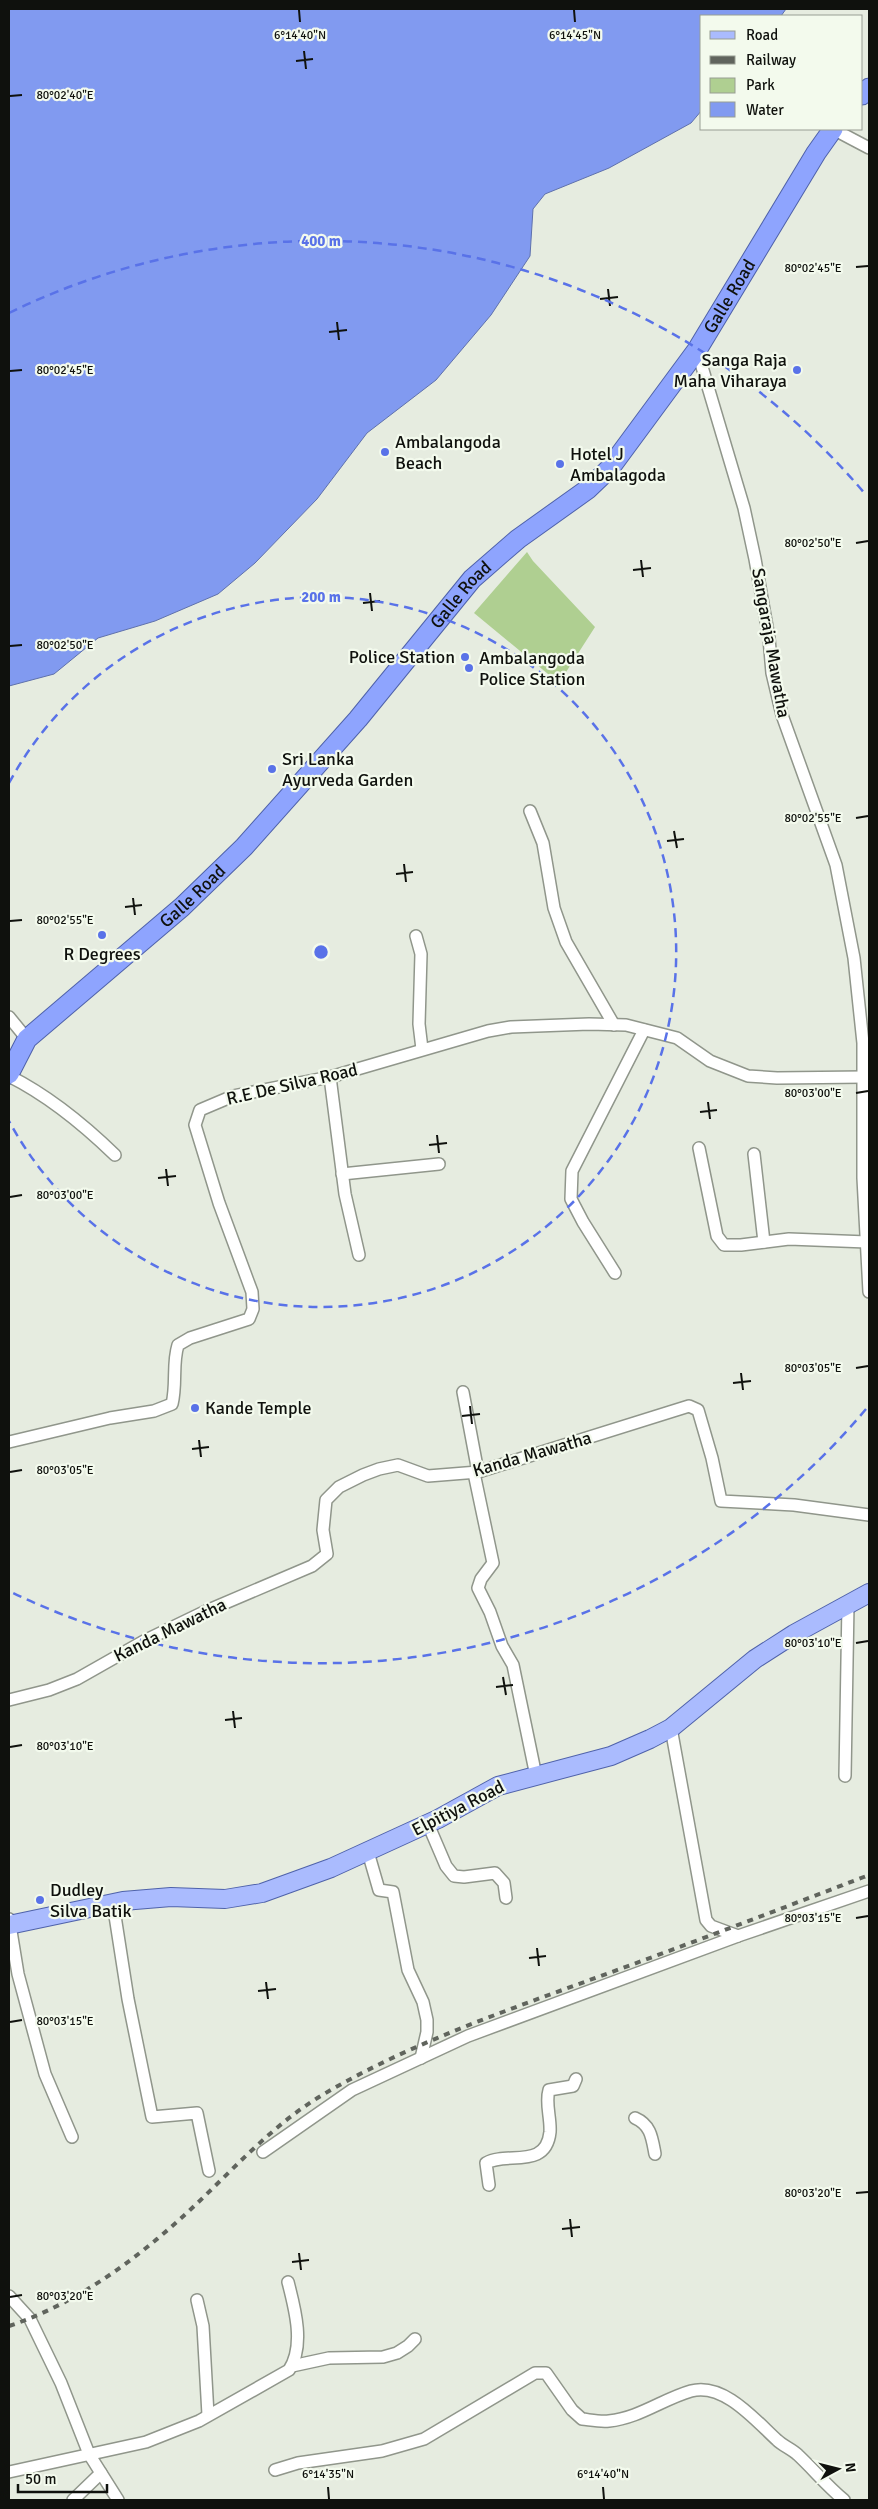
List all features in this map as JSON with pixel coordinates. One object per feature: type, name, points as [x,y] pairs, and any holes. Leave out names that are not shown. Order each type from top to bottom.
[{"type":"highway","name":"Galle Road","points":[[9,1075],[28,1039],[182,907],[244,847],[387,685],[472,579],[518,539],[588,489],[610,468],[697,350],[816,153],[832,130]]},
{"type":"main road","name":"Elpitiya Road","points":[[9,1923],[113,1903],[171,1898],[224,1899],[262,1893],[368,1852],[428,1824],[498,1786],[611,1756],[671,1728],[755,1659],[869,1593]]},
{"type":"street","points":[[835,130],[869,148]]},
{"type":"street","name":"Sangaraja Mawatha","points":[[697,350],[744,508],[756,558],[769,638],[772,673],[782,715],[836,865],[864,997],[869,1292]]},
{"type":"street","points":[[530,811],[543,843],[554,908],[566,942],[614,1025]]},
{"type":"street","points":[[416,936],[421,954],[420,1024],[422,1050]]},
{"type":"street","points":[[9,1017],[28,1039]]},
{"type":"street","name":"R.E De Silva Road","points":[[9,1442],[110,1418],[154,1411],[172,1404],[176,1389],[175,1354],[178,1345],[190,1338],[249,1319],[253,1309],[252,1292],[219,1203],[195,1125],[196,1116],[200,1110],[207,1106],[233,1096],[330,1077],[422,1050],[511,1027],[614,1025],[677,1038],[710,1061],[748,1076],[777,1078],[864,1077]]},
{"type":"street","points":[[615,1273],[571,1199],[572,1171],[644,1030]]},
{"type":"street","points":[[9,1075],[34,1088],[60,1106],[114,1155]]},
{"type":"street","points":[[330,1077],[342,1174],[359,1255]]},
{"type":"street","points":[[699,1148],[717,1236],[724,1245],[741,1245],[789,1239],[867,1242]]},
{"type":"street","points":[[754,1154],[764,1242]]},
{"type":"street","points":[[342,1174],[439,1164]]},
{"type":"street","points":[[463,1392],[493,1563],[481,1579],[478,1588],[490,1612],[502,1646],[513,1665],[536,1776]]},
{"type":"street","name":"Kanda Mawatha","points":[[9,1700],[49,1690],[77,1679],[144,1641],[320,1561],[327,1554],[323,1530],[326,1500],[339,1486],[379,1468],[398,1465],[428,1476],[476,1472],[689,1406],[698,1410],[721,1500],[794,1505],[869,1515]]},
{"type":"street","points":[[845,1776],[848,1604]]},
{"type":"street","points":[[671,1728],[706,1920],[711,1926],[738,1936]]},
{"type":"street","points":[[428,1824],[446,1866],[454,1876],[464,1877],[496,1873],[504,1883],[506,1898]]},
{"type":"street","points":[[368,1852],[379,1890],[393,1892],[408,1970],[425,2009],[428,2032],[421,2058]]},
{"type":"street","points":[[262,2152],[352,2090],[468,2036],[738,1936],[869,1891]]},
{"type":"street","points":[[113,1903],[128,1999],[152,2117],[197,2113],[209,2171]]},
{"type":"street","points":[[9,1923],[18,1974],[44,2074],[72,2137]]},
{"type":"street","points":[[489,2185],[486,2163],[533,2156],[543,2149],[550,2132],[549,2090],[573,2086],[576,2079]]},
{"type":"street","points":[[635,2118],[644,2122],[649,2128],[655,2154]]},
{"type":"street","points":[[9,2472],[146,2442],[208,2415],[289,2370],[296,2359],[298,2347],[288,2282]]},
{"type":"street","points":[[9,2296],[30,2319],[61,2383],[89,2454],[118,2500]]},
{"type":"street","points":[[197,2300],[202,2326],[208,2415]]},
{"type":"street","points":[[292,2366],[329,2358],[383,2356],[397,2353],[416,2339]]},
{"type":"street","points":[[275,2470],[298,2463],[382,2450],[424,2439],[535,2372],[546,2373],[572,2410],[582,2419],[616,2420],[628,2418],[694,2390],[714,2392],[744,2408],[778,2441],[798,2455],[826,2486],[844,2500]]},
{"type":"street","points":[[73,2500],[102,2473]]},
{"type":"street","points":[[86,2488],[89,2500]]},
{"type":"green space","points":[[527,552],[533,561],[595,627],[559,683],[474,613]]},
{"type":"water","points":[[9,9],[786,9],[782,15],[700,15],[700,112],[691,123],[609,168],[545,194],[533,209],[530,256],[491,315],[436,380],[367,433],[317,499],[255,563],[218,594],[155,621],[98,638],[54,674],[9,686]]},
{"type":"railway","points":[[9,2326],[59,2305],[83,2292],[128,2262],[170,2228],[254,2148],[288,2119],[305,2106],[355,2076],[420,2045],[486,2018],[869,1875]]},
{"type":"place","name":"Sanga Raja Maha Viharaya","points":[[797,370]]},
{"type":"place","name":"Ambalangoda Beach","points":[[385,452]]},
{"type":"place","name":"Hotel J Ambalagoda","points":[[560,464]]},
{"type":"place","name":"Police Station","points":[[465,657]]},
{"type":"place","name":"Ambalangoda Police Station","points":[[469,668]]},
{"type":"place","name":"Sri Lanka Ayurveda Garden","points":[[272,769]]},
{"type":"place","name":"R Degrees","points":[[102,935]]},
{"type":"place","name":"Kande Temple","points":[[195,1408]]},
{"type":"place","name":"Dudley Silva Batik","points":[[40,1900]]}]
